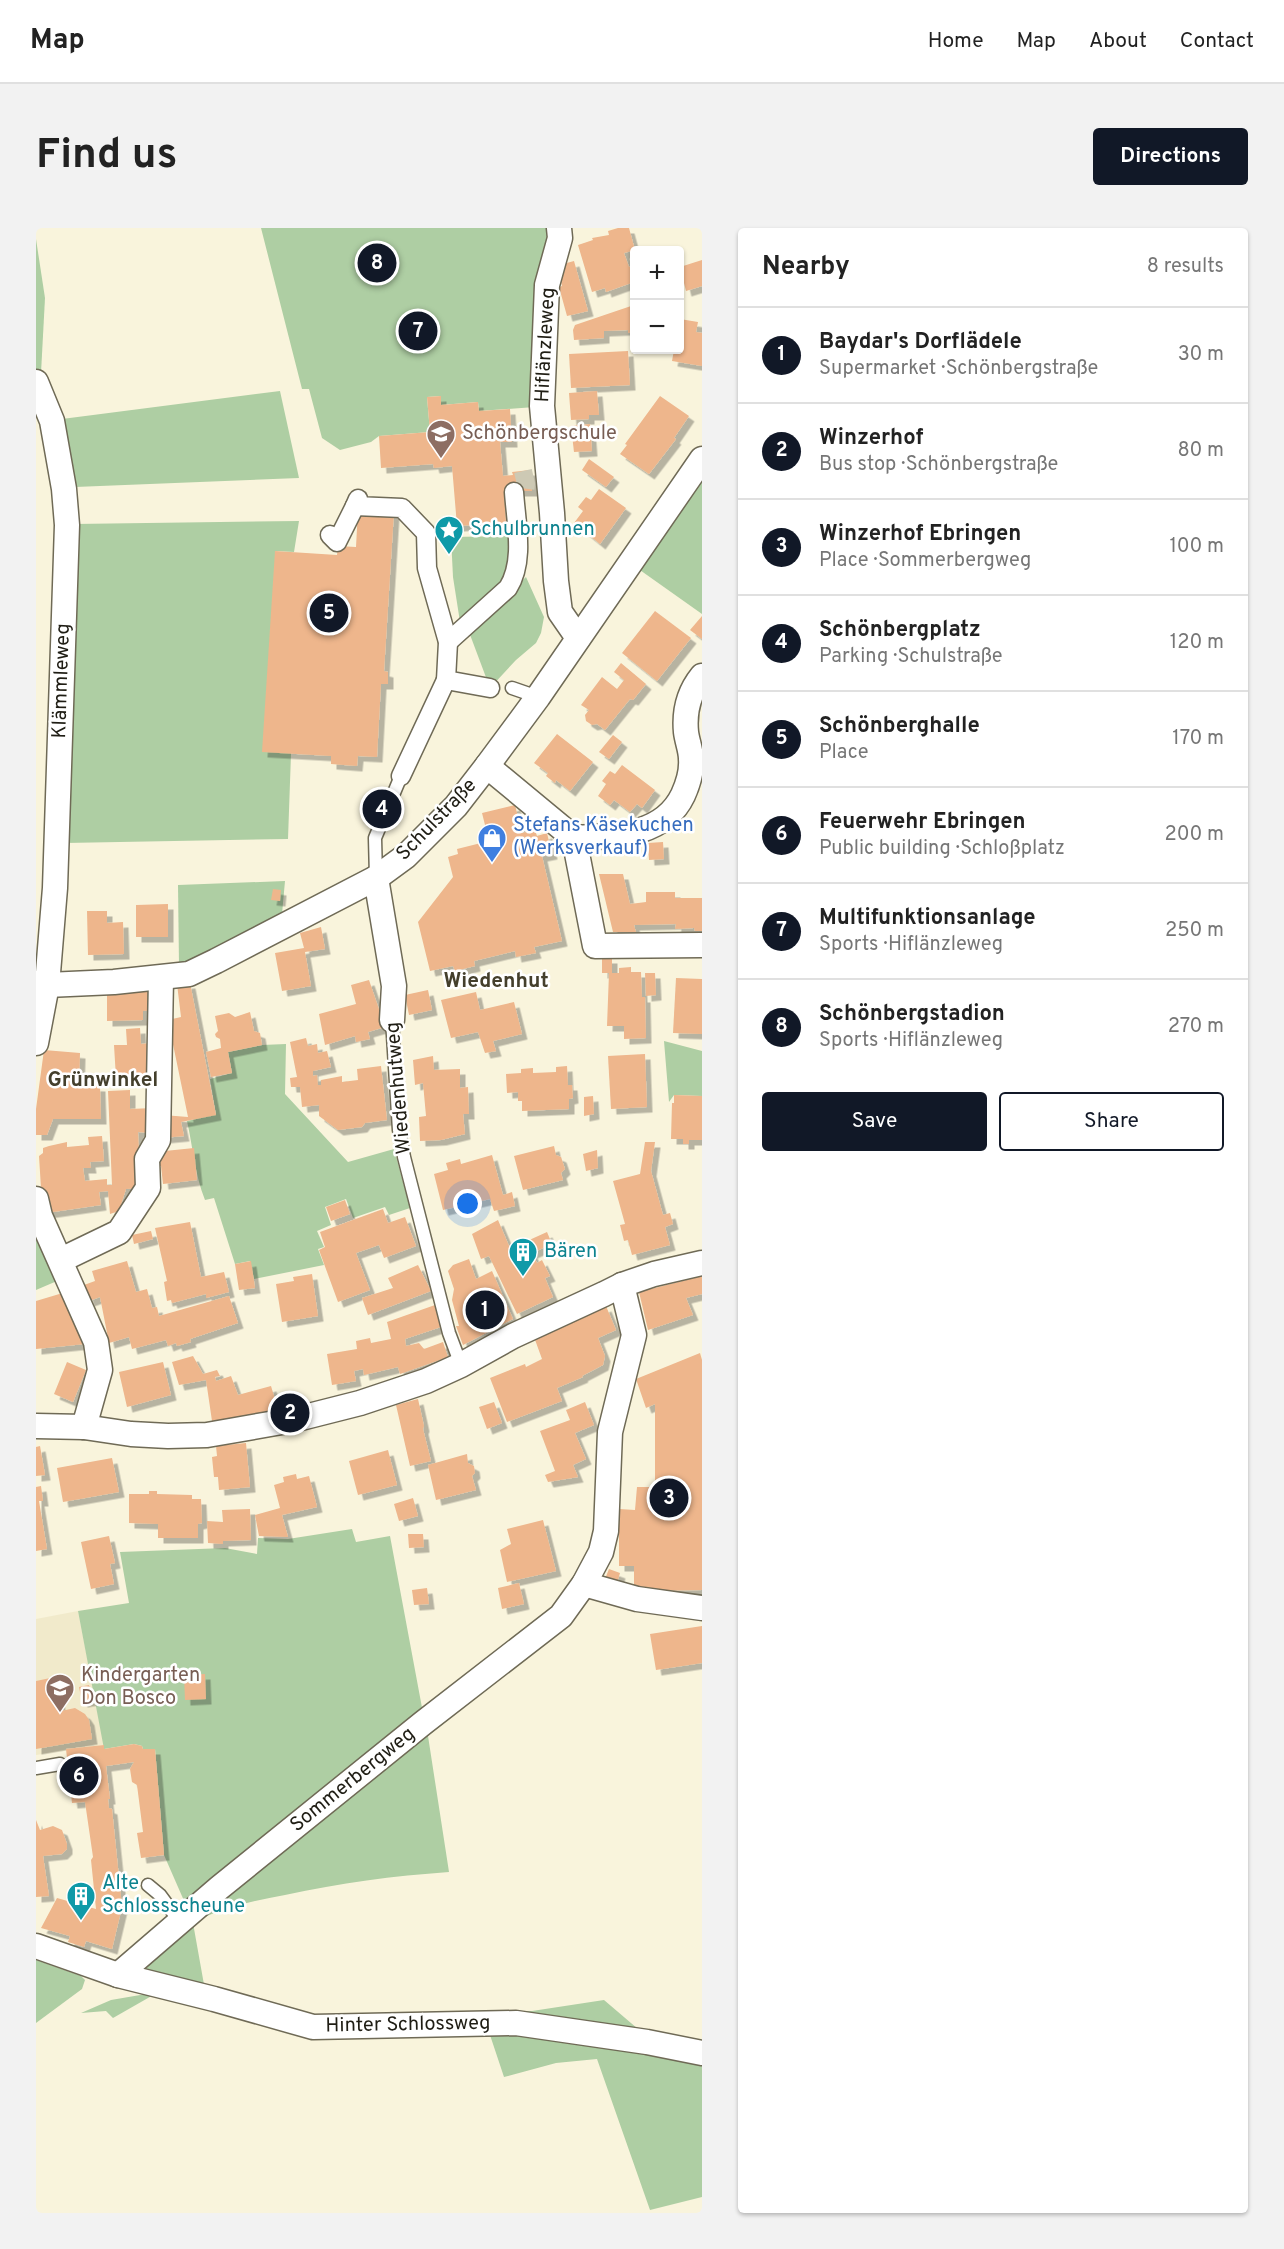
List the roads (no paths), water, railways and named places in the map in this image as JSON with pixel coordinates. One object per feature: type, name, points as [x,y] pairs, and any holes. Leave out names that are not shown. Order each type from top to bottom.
[{"type":"street","name":"Hiflänzleweg","points":[[559,228],[560,238],[548,285],[542,406],[560,612],[578,638]]},
{"type":"street","name":"Klämmleweg","points":[[36,382],[52,421],[64,489],[67,525],[58,835],[36,1042]]},
{"type":"street","name":"Schulstraße","points":[[42,984],[161,978],[189,974],[376,878],[406,856],[456,806],[487,766],[538,697],[702,459]]},
{"type":"street","points":[[448,642],[508,588],[515,578],[518,561],[514,492]]},
{"type":"street","points":[[330,535],[337,542],[357,502],[402,508],[426,533],[427,568],[448,642],[446,680],[401,776]]},
{"type":"street","points":[[574,838],[625,834],[644,830],[668,817],[677,806],[690,777],[691,759],[686,730],[688,699],[702,676]]},
{"type":"street","points":[[446,680],[490,688]]},
{"type":"street","points":[[487,766],[574,838],[595,946],[702,945]]},
{"type":"street","name":"Wiedenhutweg","points":[[376,878],[394,986],[392,1020]]},
{"type":"street","points":[[61,1260],[119,1232],[148,1188],[147,1159],[158,1140],[161,978]]},
{"type":"street","points":[[36,1199],[40,1216],[96,1342],[100,1370],[84,1427]]},
{"type":"street","points":[[36,1426],[84,1427],[131,1434],[168,1436],[219,1434],[292,1420],[360,1403],[426,1380],[622,1285],[654,1274],[702,1263]]},
{"type":"street","name":"Sommerbergweg","points":[[118,1975],[423,1723],[561,1616],[584,1584],[601,1552],[606,1531],[610,1432],[634,1335],[622,1285]]},
{"type":"street","points":[[584,1584],[637,1599],[702,1608]]},
{"type":"street","name":"Hinter Schlossweg","points":[[36,1946],[118,1975],[314,2027],[516,2023],[647,2042],[702,2053]]},
{"type":"lane","points":[[512,688],[538,697]]},
{"type":"lane","points":[[376,878],[375,838],[401,776]]},
{"type":"lane","name":"Wiedenhutweg","points":[[392,1020],[399,1130],[404,1157],[449,1333],[461,1365]]},
{"type":"lane","points":[[36,1768],[60,1764]]},
{"type":"lane","points":[[148,1885],[160,1895],[180,1922]]},
{"type":"tunnel","points":[[523,471],[525,492]]},
{"type":"place","name":"Schönbergstadion","points":[[377,263]]},
{"type":"place","name":"Multifunktionsanlage","points":[[418,331]]},
{"type":"place","name":"Schönbergschule","points":[[441,460]]},
{"type":"place","name":"Schulbrunnen","points":[[449,556]]},
{"type":"place","name":"Schönberghalle","points":[[329,613]]},
{"type":"place","name":"Schönbergplatz","points":[[382,809]]},
{"type":"place","name":"Stefans Käsekuchen (Werksverkauf)","points":[[492,864]]},
{"type":"place","name":"Bären","points":[[523,1278]]},
{"type":"place","name":"Baydar's Dorflädele","points":[[485,1310]]},
{"type":"place","name":"Winzerhof","points":[[290,1413]]},
{"type":"place","name":"Winzerhof Ebringen","points":[[669,1498]]},
{"type":"place","name":"Kindergarten Don Bosco","points":[[60,1714]]},
{"type":"place","name":"Feuerwehr Ebringen","points":[[79,1776]]},
{"type":"place","name":"Alte Schlossscheune","points":[[81,1922]]},
{"type":"district","name":"Wiedenhut","points":[[496,981]]},
{"type":"district","name":"Grünwinkel","points":[[103,1080]]}]
